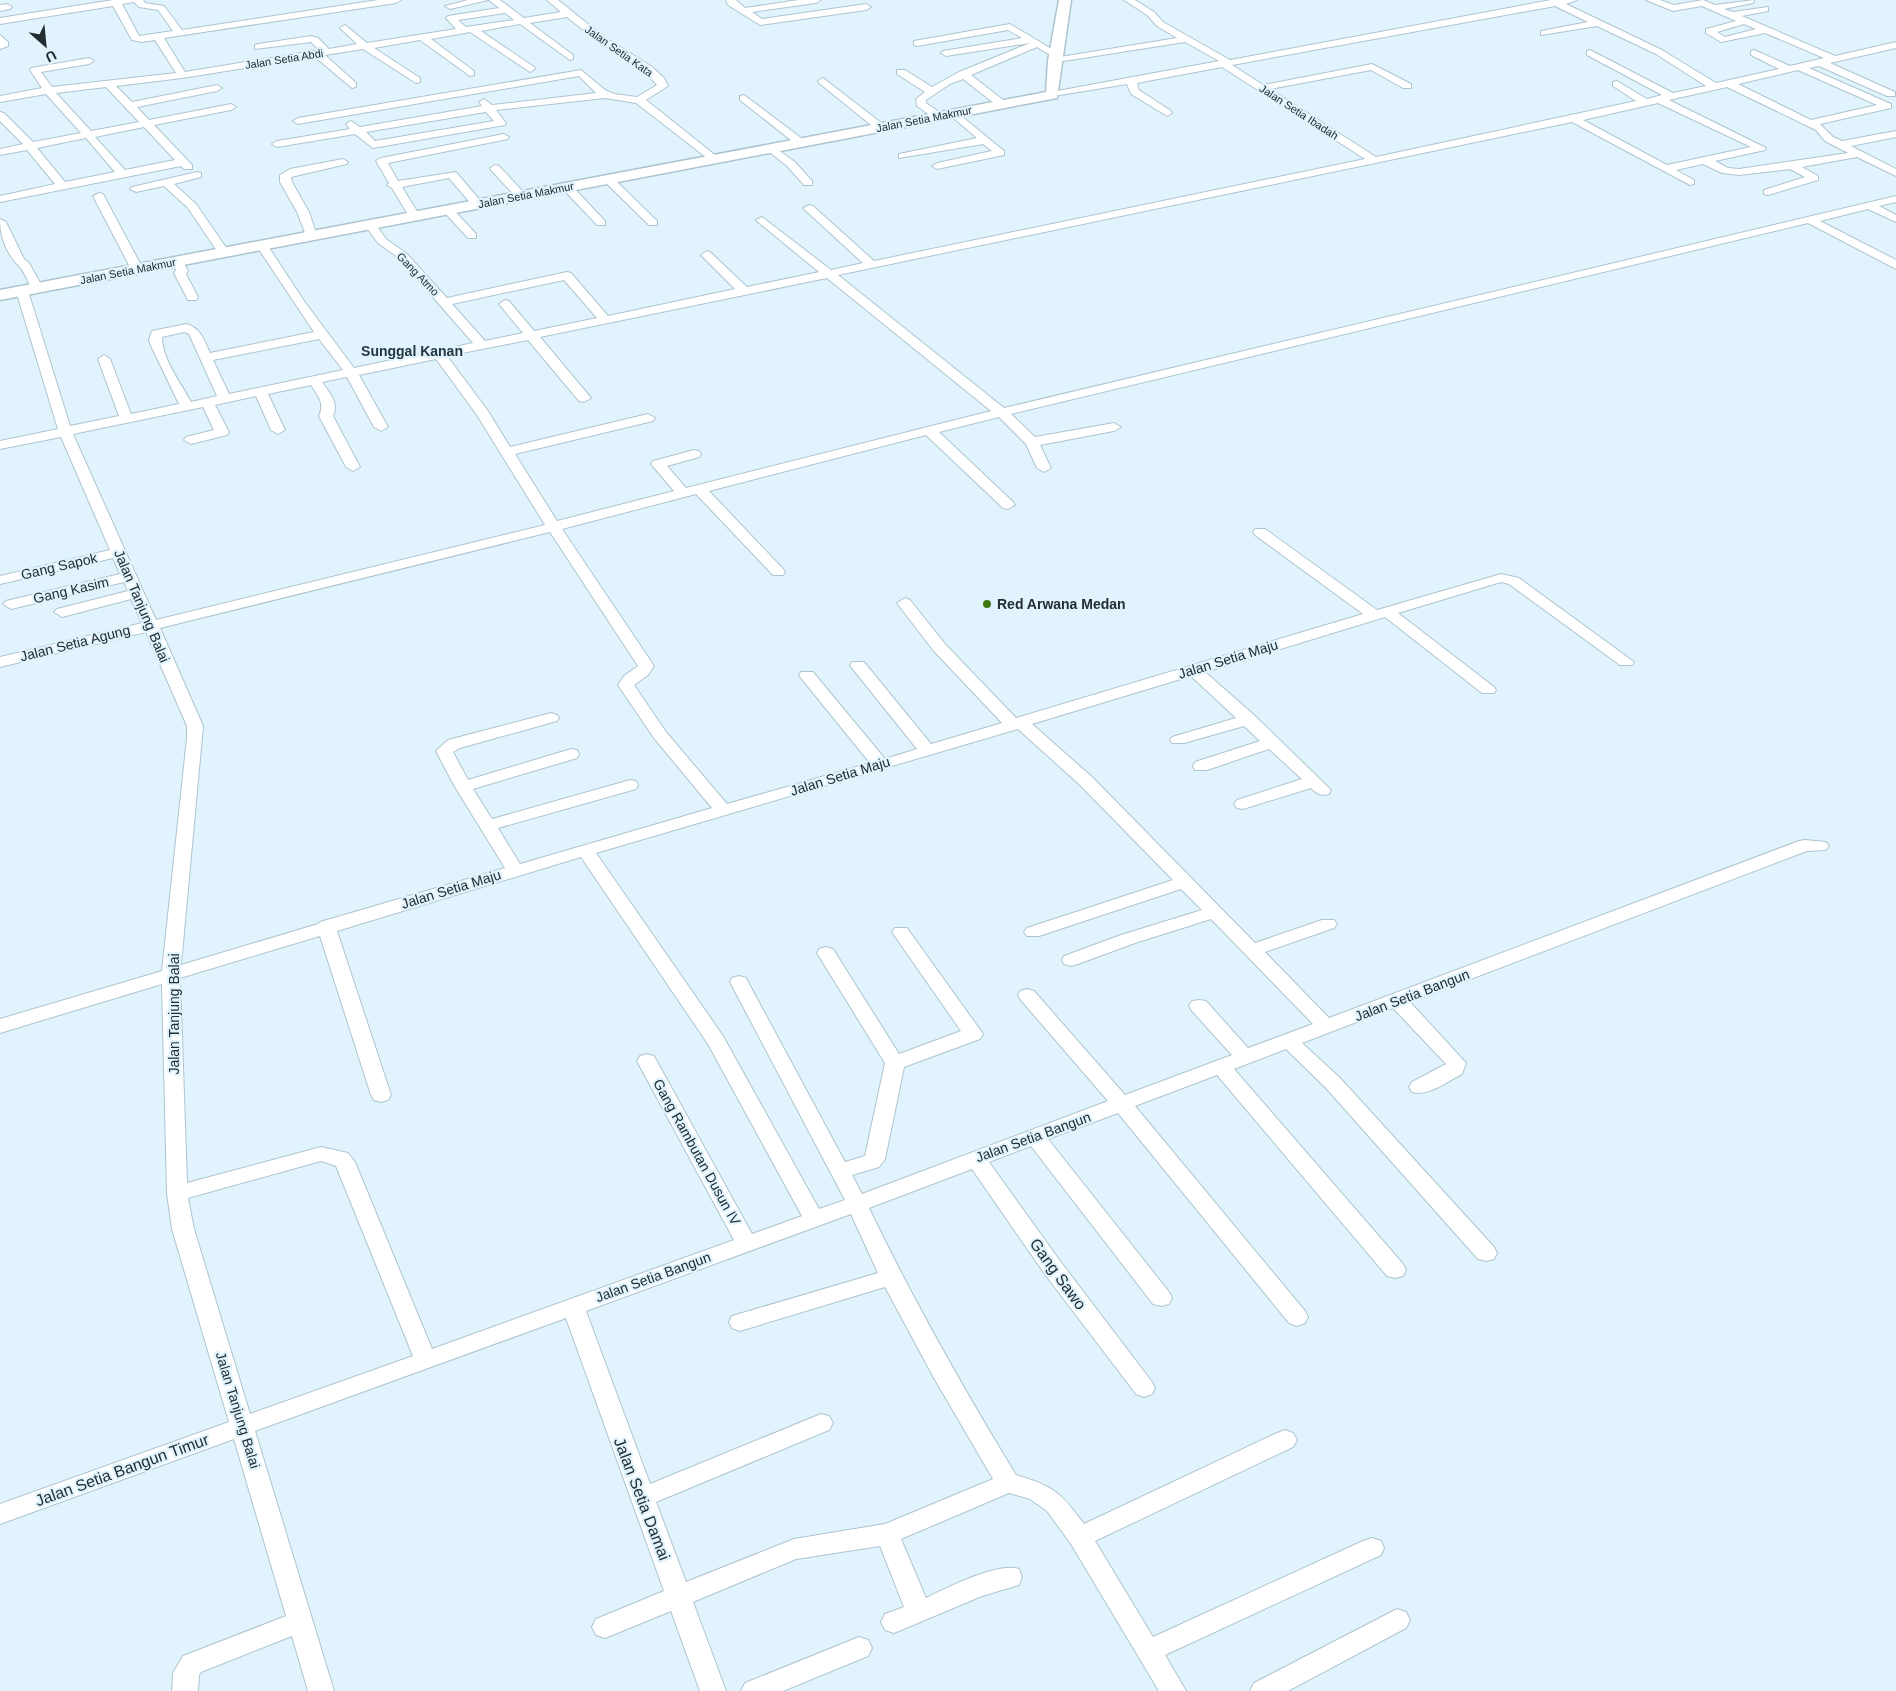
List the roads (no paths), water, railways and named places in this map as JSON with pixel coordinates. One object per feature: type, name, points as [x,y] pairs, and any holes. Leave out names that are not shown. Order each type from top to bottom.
[{"type":"main road","points":[[1052,96],[1054,57],[1065,0]]},
{"type":"main road","name":"Jalan Setia Makmur","points":[[0,295],[567,186],[1052,96]]},
{"type":"street","points":[[0,21],[131,0]]},
{"type":"street","points":[[138,0],[142,5],[161,8],[178,33]]},
{"type":"street","points":[[116,2],[135,38],[396,0]]},
{"type":"street","points":[[450,6],[483,0]]},
{"type":"street","points":[[494,0],[504,10],[572,61],[603,95]]},
{"type":"street","points":[[552,0],[568,14]]},
{"type":"street","points":[[732,0],[731,3],[760,22],[866,7]]},
{"type":"street","points":[[743,11],[785,2],[816,0]]},
{"type":"street","name":"Jalan Setia Ibadah","points":[[1129,0],[1151,14],[1153,19],[1226,64],[1374,161]]},
{"type":"street","points":[[1052,96],[1554,1],[1572,0]]},
{"type":"street","points":[[1651,0],[1673,8],[1703,2],[1836,60]]},
{"type":"street","points":[[1714,8],[1750,0]]},
{"type":"street","points":[[1554,1],[1659,52],[1715,87]]},
{"type":"street","points":[[785,2],[804,16]]},
{"type":"street","points":[[8,7],[13,19]]},
{"type":"street","points":[[1733,16],[1764,9]]},
{"type":"street","points":[[504,10],[451,18],[530,69]]},
{"type":"street","name":"Jalan Setia Abdi","points":[[0,99],[34,92],[50,92],[182,76],[421,36],[568,14]]},
{"type":"street","name":"Jalan Setia Kata","points":[[568,14],[610,46],[635,59],[660,80],[663,86],[639,100]]},
{"type":"street","points":[[1745,21],[1709,31],[1724,40],[1765,30]]},
{"type":"street","points":[[1544,33],[1598,23]]},
{"type":"street","points":[[917,43],[1005,27],[1013,28],[1034,41],[1054,57],[1186,39]]},
{"type":"street","points":[[345,28],[365,46],[416,80]]},
{"type":"street","points":[[158,36],[182,76]]},
{"type":"street","points":[[421,36],[470,73]]},
{"type":"street","points":[[0,38],[5,44],[0,46]]},
{"type":"street","points":[[258,46],[315,40],[322,52],[352,85]]},
{"type":"street","points":[[946,53],[1034,41]]},
{"type":"street","points":[[938,116],[921,104],[921,99],[946,82],[1034,41]]},
{"type":"street","points":[[0,446],[351,372],[399,368],[440,355],[531,335],[606,321],[871,264],[1573,119],[1896,46]]},
{"type":"street","points":[[1590,53],[1673,97]]},
{"type":"street","points":[[1754,53],[1887,106],[1811,123]]},
{"type":"street","points":[[89,60],[35,70],[50,92],[122,173]]},
{"type":"street","points":[[1821,63],[1891,94]]},
{"type":"street","points":[[1261,88],[1372,67],[1407,86]]},
{"type":"street","points":[[901,72],[932,92]]},
{"type":"street","points":[[298,121],[581,73]]},
{"type":"street","points":[[963,74],[1003,104]]},
{"type":"street","points":[[823,81],[880,127]]},
{"type":"street","points":[[1131,81],[1135,92],[1168,113]]},
{"type":"street","points":[[1617,84],[1623,90],[1647,102]]},
{"type":"street","points":[[1730,84],[1811,123],[1820,128],[1829,139],[1896,172]]},
{"type":"street","points":[[12,235],[0,198],[122,173],[185,165],[110,85]]},
{"type":"street","points":[[129,106],[217,88]]},
{"type":"street","points":[[340,113],[373,145],[501,123],[473,90]]},
{"type":"street","points":[[277,144],[490,108],[603,95],[639,100],[715,159]]},
{"type":"street","points":[[744,98],[801,143]]},
{"type":"street","points":[[1660,100],[1760,148],[1666,168]]},
{"type":"street","points":[[0,152],[231,107]]},
{"type":"street","points":[[937,166],[999,153],[954,113]]},
{"type":"street","points":[[0,115],[30,146],[62,186]]},
{"type":"street","points":[[1573,119],[1690,182]]},
{"type":"street","points":[[1840,145],[1896,134]]},
{"type":"street","points":[[414,216],[393,185],[381,161],[504,137]]},
{"type":"street","points":[[903,156],[986,140]]},
{"type":"street","points":[[771,148],[792,164],[808,183]]},
{"type":"street","points":[[1704,160],[1733,172],[1756,171],[1858,154]]},
{"type":"street","points":[[311,236],[303,212],[286,182],[286,174],[343,162]]},
{"type":"street","points":[[1768,192],[1814,178],[1791,165]]},
{"type":"street","points":[[495,168],[521,196]]},
{"type":"street","points":[[1756,171],[1786,186]]},
{"type":"street","points":[[393,185],[452,174],[477,204]]},
{"type":"street","points":[[136,189],[167,184],[197,176]]},
{"type":"street","points":[[1298,189],[1302,176]]},
{"type":"street","points":[[608,179],[653,223]]},
{"type":"street","points":[[167,184],[192,206],[223,252]]},
{"type":"street","points":[[567,186],[601,223]]},
{"type":"street","points":[[99,196],[114,219],[116,228],[137,269]]},
{"type":"street","name":"Jalan Setia Agung","points":[[0,662],[700,490],[929,430],[1896,199]]},
{"type":"street","points":[[1870,206],[1896,219]]},
{"type":"street","points":[[809,208],[871,264]]},
{"type":"street","points":[[448,210],[472,236]]},
{"type":"street","points":[[762,220],[1002,413],[1032,442],[1044,468]]},
{"type":"street","points":[[1810,220],[1896,265]]},
{"type":"street","points":[[0,222],[12,235]]},
{"type":"street","name":"Gang Atmo","points":[[370,224],[382,241],[403,256],[446,302],[482,346]]},
{"type":"street","name":"Jalan Tanjung Balai","points":[[12,235],[19,261],[24,263],[65,431],[194,726],[195,738],[171,976],[177,1193],[183,1229],[321,1691]]},
{"type":"street","points":[[262,245],[298,302],[351,372],[372,405],[381,427]]},
{"type":"street","points":[[707,255],[744,291]]},
{"type":"street","points":[[177,261],[182,271],[180,274],[192,297]]},
{"type":"street","points":[[446,302],[567,276],[606,321]]},
{"type":"street","points":[[505,304],[584,398]]},
{"type":"street","points":[[187,406],[167,368],[154,336],[176,329],[190,329],[194,332],[224,398]]},
{"type":"street","points":[[206,358],[323,334]]},
{"type":"street","points":[[440,355],[483,414],[553,526],[646,666],[645,670],[628,680],[626,685],[660,735],[724,811]]},
{"type":"street","points":[[104,359],[126,418]]},
{"type":"street","points":[[314,380],[329,403],[330,408],[326,416],[353,467]]},
{"type":"street","points":[[260,391],[278,430]]},
{"type":"street","points":[[191,440],[222,432],[207,402]]},
{"type":"street","points":[[506,452],[648,418]]},
{"type":"street","points":[[1032,442],[1114,427]]},
{"type":"street","points":[[929,430],[1008,505]]},
{"type":"street","points":[[683,493],[658,464],[694,454]]},
{"type":"street","points":[[700,490],[778,572]]},
{"type":"street","points":[[1260,532],[1380,613],[1488,690]]},
{"type":"street","name":"Gang Sapok","points":[[0,580],[119,552]]},
{"type":"street","name":"Gang Kasim","points":[[11,604],[130,576]]},
{"type":"street","name":"Jalan Setia Maju","points":[[0,1026],[171,976],[326,926],[881,765],[1501,578],[1509,580],[1626,662]]},
{"type":"street","points":[[62,612],[137,593]]},
{"type":"street","points":[[905,603],[939,647],[1016,723],[1086,780],[1327,1027]]},
{"type":"street","points":[[858,664],[927,750]]},
{"type":"street","points":[[1194,670],[1249,719],[1318,786],[1243,804]]},
{"type":"street","points":[[807,676],[881,765]]},
{"type":"street","points":[[515,870],[444,754],[446,748],[551,718]]},
{"type":"street","points":[[1178,740],[1249,719]]},
{"type":"street","points":[[1201,766],[1273,742]]},
{"type":"street","points":[[463,787],[571,754]]},
{"type":"street","points":[[487,826],[630,785]]},
{"type":"street","name":"Jalan Setia Bangun","points":[[243,1426],[857,1204],[975,1158],[1290,1042],[1806,845],[1820,846]]},
{"type":"street","points":[[585,850],[716,1041],[814,1219]]},
{"type":"street","points":[[1033,932],[1184,882]]},
{"type":"street","points":[[1071,960],[1128,939],[1215,912]]},
{"type":"street","points":[[1252,950],[1328,924]]},
{"type":"street","points":[[326,926],[382,1096]]},
{"type":"street","points":[[895,1063],[973,1034],[901,932]]},
{"type":"street","points":[[826,953],[895,1063],[875,1160],[840,1171]]},
{"type":"street","points":[[739,982],[840,1171],[891,1277],[942,1372],[1008,1483]]},
{"type":"street","points":[[1027,994],[1123,1105],[1297,1317]]},
{"type":"street","points":[[1397,1000],[1456,1063],[1455,1069],[1448,1074],[1419,1088]]},
{"type":"street","points":[[1199,1006],[1246,1058]]},
{"type":"street","points":[[1290,1042],[1333,1083],[1486,1253]]},
{"type":"street","name":"Gang Rambutan Dusun IV","points":[[647,1061],[746,1243]]},
{"type":"street","points":[[1221,1068],[1395,1270]]},
{"type":"street","points":[[1035,1136],[1161,1298]]},
{"type":"street","points":[[177,1193],[321,1154],[340,1158],[345,1162],[426,1361]]},
{"type":"street","name":"Gang Sawo","points":[[975,1158],[1052,1267],[1144,1388]]},
{"type":"street","points":[[740,1322],[891,1277]]},
{"type":"street","name":"Jalan Setia Damai","points":[[573,1306],[642,1498],[680,1596],[712,1691]]},
{"type":"street","points":[[642,1498],[820,1423]]},
{"type":"street","name":"Jalan Setia Bangun Timur","points":[[0,1514],[243,1426]]},
{"type":"street","points":[[1080,1537],[1285,1440]]},
{"type":"street","points":[[605,1627],[794,1550],[887,1534],[1008,1483],[1037,1491],[1055,1504],[1080,1537],[1148,1652],[1174,1691]]},
{"type":"street","points":[[887,1534],[919,1612]]},
{"type":"street","points":[[1148,1652],[1372,1548]]},
{"type":"street","points":[[894,1622],[977,1587],[1010,1577]]},
{"type":"street","points":[[1270,1689],[1397,1620]]},
{"type":"street","points":[[185,1691],[186,1668],[192,1664],[300,1622]]},
{"type":"street","points":[[754,1691],[859,1648]]},
{"type":"place","name":"Red Arwana Medan","points":[[987,604]]},
{"type":"district","name":"Sunggal Kanan","points":[[412,351]]}]
